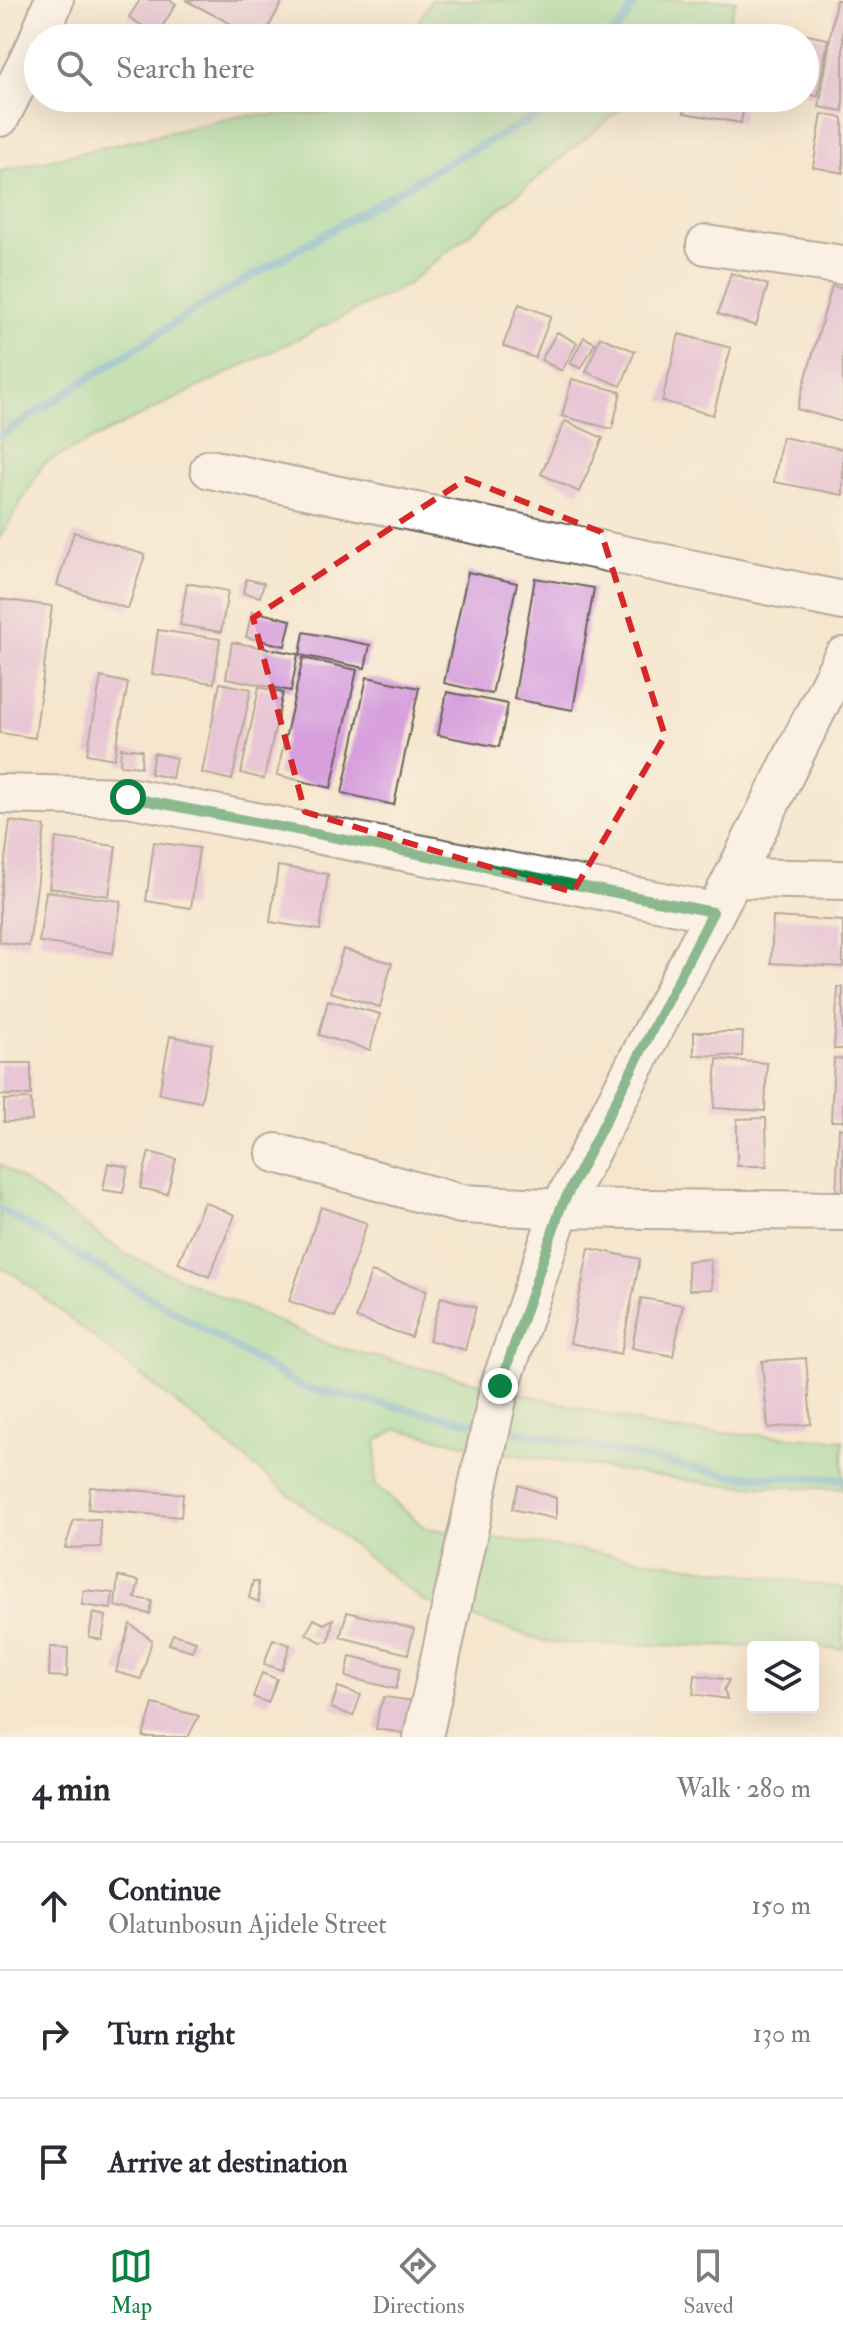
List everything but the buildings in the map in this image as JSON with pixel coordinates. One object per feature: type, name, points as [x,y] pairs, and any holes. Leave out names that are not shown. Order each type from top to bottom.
[{"type":"street","points":[[45,24],[54,0]]},
{"type":"street","points":[[0,117],[24,70]]},
{"type":"street","points":[[706,245],[843,265]]},
{"type":"street","points":[[210,469],[843,601]]},
{"type":"street","points":[[423,1737],[500,1386],[561,1207],[733,878],[843,657]]},
{"type":"street","points":[[0,794],[128,797],[713,912]]},
{"type":"street","points":[[733,878],[843,880]]},
{"type":"street","points":[[276,1153],[461,1204],[843,1211]]},
{"type":"highlighted area","points":[[466,479],[601,532],[665,736],[573,892],[305,812],[253,618]]},
{"type":"green space","points":[[431,0],[736,0],[730,19],[724,24],[417,24]]},
{"type":"green space","points":[[366,112],[617,112],[407,285],[44,463],[0,538],[0,171],[241,116]]},
{"type":"green space","points":[[0,1164],[125,1254],[333,1346],[668,1430],[843,1440],[843,1489],[718,1485],[510,1454],[397,1429],[377,1441],[375,1485],[425,1528],[843,1588],[843,1649],[819,1649],[819,1641],[747,1641],[747,1647],[550,1643],[423,1601],[18,1277],[0,1267]]},
{"type":"waterway","points":[[621,24],[636,0]]},
{"type":"waterway","points":[[0,436],[204,304],[441,166],[543,112]]},
{"type":"waterway","points":[[0,1209],[302,1387],[483,1425]]},
{"type":"waterway","points":[[500,1428],[732,1476],[843,1479]]},
{"type":"route","points":[[128,797],[713,912],[561,1207],[500,1386]]}]
